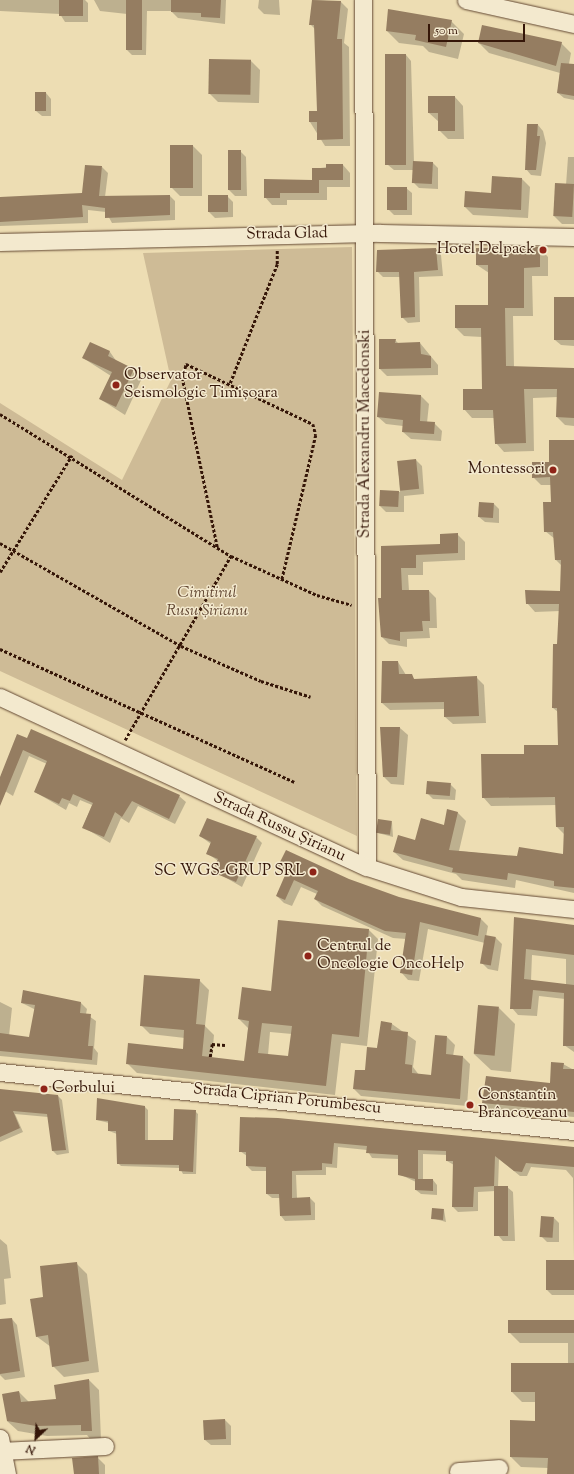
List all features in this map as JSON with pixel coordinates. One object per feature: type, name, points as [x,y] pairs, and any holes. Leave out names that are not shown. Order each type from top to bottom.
[{"type":"street","name":"Strada Alexandru Macedonski","points":[[363,0],[366,234],[367,867]]},
{"type":"street","points":[[466,0],[574,24]]},
{"type":"street","name":"Strada Glad","points":[[0,242],[366,234],[574,237]]},
{"type":"street","name":"Strada Russu Șirianu","points":[[0,697],[118,753],[367,867],[462,897],[574,909]]},
{"type":"street","name":"Strada Ciprian Porumbescu","points":[[0,1072],[574,1131]]},
{"type":"street","points":[[7,1474],[1,1447],[105,1446]]},
{"type":"street","points":[[458,1470],[498,1468]]},
{"type":"path","points":[[230,383],[277,264],[278,235]]},
{"type":"path","points":[[217,547],[183,369],[186,364],[306,418],[313,424],[316,435],[282,580]]},
{"type":"path","points":[[0,414],[72,456],[231,556],[317,595],[366,607]]},
{"type":"path","points":[[0,572],[12,550],[72,456]]},
{"type":"path","points":[[0,543],[181,646],[261,680],[311,697]]},
{"type":"path","points":[[118,753],[181,646],[231,556]]},
{"type":"path","points":[[0,649],[294,782]]},
{"type":"path","points":[[210,1058],[212,1044],[225,1045]]},
{"type":"green space","name":"Cimitirul Rusu Șirianu","points":[[352,247],[357,836],[0,671],[0,403],[122,480],[171,380],[143,253]]},
{"type":"building","points":[[59,0],[83,0],[83,16],[59,16]]},
{"type":"building","points":[[126,0],[142,0],[142,50],[126,50]]},
{"type":"building","points":[[171,0],[221,0],[220,18],[201,17],[201,13],[171,12]]},
{"type":"building","points":[[312,0],[341,1],[337,39],[342,39],[343,139],[317,140],[317,122],[309,122],[309,111],[317,111],[314,25],[309,25]]},
{"type":"building","points":[[388,9],[452,20],[446,47],[415,40],[416,35],[386,31]]},
{"type":"building","points":[[482,25],[562,42],[556,66],[478,43]]},
{"type":"building","points":[[385,54],[406,54],[406,165],[385,165]]},
{"type":"building","points":[[209,59],[251,60],[250,95],[208,94]]},
{"type":"building","points":[[561,63],[574,64],[574,96],[557,93]]},
{"type":"building","points":[[35,92],[46,92],[46,111],[35,111]]},
{"type":"building","points":[[428,96],[455,96],[455,131],[438,131],[438,113],[428,113]]},
{"type":"building","points":[[527,124],[538,124],[537,136],[540,136],[536,170],[525,170]]},
{"type":"building","points":[[170,145],[193,145],[193,188],[170,188]]},
{"type":"building","points":[[228,150],[241,150],[241,190],[228,190]]},
{"type":"building","points":[[413,161],[433,162],[432,184],[412,183]]},
{"type":"building","points":[[326,164],[343,164],[343,180],[319,180],[319,193],[280,193],[280,198],[264,198],[264,179],[312,180],[312,168],[326,168]]},
{"type":"building","points":[[85,165],[102,166],[99,196],[170,195],[170,215],[105,218],[105,208],[82,205],[83,217],[0,222],[0,197],[82,193]]},
{"type":"building","points":[[492,176],[522,178],[521,210],[464,207],[465,191],[491,193]]},
{"type":"building","points":[[555,183],[574,184],[572,217],[553,216]]},
{"type":"building","points":[[387,187],[407,187],[407,210],[387,210]]},
{"type":"building","points":[[208,195],[228,195],[228,212],[208,212]]},
{"type":"building","points":[[540,247],[540,267],[524,268],[524,308],[505,308],[506,366],[574,368],[574,418],[556,417],[557,389],[524,389],[526,443],[495,444],[493,410],[463,410],[463,389],[482,389],[481,328],[455,328],[455,305],[488,305],[488,265],[476,265],[476,248]]},
{"type":"building","points":[[436,248],[438,270],[414,272],[415,317],[401,318],[399,272],[376,272],[377,250]]},
{"type":"building","points":[[554,297],[574,297],[574,340],[554,340]]},
{"type":"building","points":[[379,339],[396,339],[395,343],[420,342],[421,354],[431,356],[431,368],[379,369]]},
{"type":"building","name":"Observator Seismologic Timișoara","points":[[90,342],[110,351],[108,356],[134,369],[116,407],[99,399],[112,372],[82,358]]},
{"type":"building","points":[[379,392],[421,395],[420,421],[435,422],[434,434],[402,432],[403,420],[377,417]]},
{"type":"building","points":[[549,440],[574,440],[574,888],[554,886],[554,881],[508,873],[507,880],[452,872],[453,868],[393,852],[398,835],[415,840],[421,818],[444,825],[447,809],[458,812],[449,850],[517,856],[519,847],[563,854],[564,827],[556,827],[555,797],[482,798],[481,754],[524,754],[524,745],[558,745],[557,708],[552,708],[553,644],[557,644],[559,604],[526,604],[525,590],[560,591],[561,560],[555,560],[553,532],[544,532],[543,502],[551,502],[550,477],[532,478],[532,462],[549,462]]},
{"type":"building","points":[[416,459],[419,489],[400,491],[397,461]]},
{"type":"building","points":[[380,490],[399,491],[398,507],[379,506]]},
{"type":"building","points":[[479,502],[494,503],[493,518],[478,517]]},
{"type":"building","points":[[458,533],[458,553],[416,555],[416,568],[401,568],[402,590],[429,590],[430,621],[422,621],[423,631],[400,632],[400,641],[381,637],[378,598],[381,598],[381,546],[440,544],[440,534]]},
{"type":"building","points":[[382,661],[398,661],[399,674],[412,674],[414,679],[477,676],[479,716],[444,717],[444,702],[381,703]]},
{"type":"building","points":[[380,727],[400,727],[397,777],[383,777]]},
{"type":"building","points":[[31,729],[180,795],[169,819],[132,801],[122,817],[115,812],[104,837],[82,828],[93,803],[73,794],[70,801],[62,798],[59,804],[34,792],[47,761],[23,750],[0,806],[0,777],[17,734],[27,738]]},
{"type":"building","points":[[427,781],[451,783],[450,796],[426,794]]},
{"type":"building","points":[[207,818],[257,836],[236,882],[212,872],[218,859],[206,854],[211,842],[199,836]]},
{"type":"building","points":[[378,819],[392,821],[390,835],[376,833]]},
{"type":"building","points":[[286,850],[349,879],[399,897],[481,918],[478,936],[420,922],[412,975],[400,973],[406,933],[385,931],[314,899],[318,891],[294,880],[285,900],[276,896],[286,873],[277,868]]},
{"type":"building","points":[[514,917],[574,925],[574,955],[526,949],[524,979],[574,985],[574,1046],[563,1046],[564,993],[533,990],[531,1009],[510,1009]]},
{"type":"building","points":[[278,920],[369,929],[359,1037],[332,1034],[326,1086],[126,1064],[128,1043],[183,1049],[184,1030],[140,1026],[144,975],[200,979],[196,1024],[205,1025],[202,1056],[244,1061],[249,1021],[238,1019],[242,987],[271,991]],"holes":[[[262,1023],[292,1026],[288,1056],[258,1053]]]},
{"type":"building","points":[[485,935],[496,937],[491,965],[480,964]]},
{"type":"building","points":[[23,990],[81,1002],[80,1013],[91,1014],[88,1046],[93,1046],[92,1060],[0,1051],[0,1033],[29,1037],[35,1005],[21,1003]]},
{"type":"building","points":[[478,1005],[499,1007],[495,1056],[474,1054]]},
{"type":"building","points":[[381,1021],[392,1023],[391,1030],[408,1032],[405,1064],[412,1065],[412,1073],[431,1075],[435,1035],[447,1036],[446,1054],[463,1056],[460,1099],[353,1089],[355,1070],[365,1070],[367,1047],[377,1048]]},
{"type":"building","points":[[551,1062],[564,1063],[563,1069],[574,1069],[574,1112],[482,1103],[486,1076],[550,1083]]},
{"type":"building","points":[[0,1089],[58,1095],[66,1150],[52,1151],[47,1114],[13,1111],[20,1128],[0,1137]]},
{"type":"building","points":[[97,1098],[145,1106],[145,1140],[173,1140],[174,1109],[196,1110],[193,1172],[179,1171],[179,1165],[117,1164],[116,1131],[108,1131],[108,1121],[96,1120]]},
{"type":"building","points":[[240,1117],[278,1118],[574,1147],[574,1167],[526,1163],[522,1172],[514,1171],[495,1156],[494,1186],[474,1187],[473,1207],[452,1207],[453,1161],[446,1161],[446,1151],[418,1150],[418,1179],[433,1179],[433,1191],[415,1190],[415,1179],[398,1175],[398,1155],[366,1153],[367,1146],[334,1143],[332,1164],[322,1163],[322,1170],[292,1171],[292,1198],[310,1197],[311,1215],[280,1216],[279,1194],[266,1194],[266,1167],[246,1166],[246,1152],[239,1152]]},
{"type":"building","points":[[494,1186],[508,1186],[508,1236],[494,1236]]},
{"type":"building","points":[[432,1208],[444,1209],[443,1220],[431,1219]]},
{"type":"building","points":[[541,1216],[554,1217],[553,1238],[540,1237]]},
{"type":"building","points":[[546,1260],[574,1260],[574,1290],[546,1290]]},
{"type":"building","points":[[77,1262],[89,1361],[52,1367],[48,1335],[36,1337],[30,1299],[43,1297],[40,1266]]},
{"type":"building","points":[[12,1318],[20,1371],[0,1374],[0,1319]]},
{"type":"building","points":[[508,1320],[574,1320],[574,1333],[508,1333]]},
{"type":"building","points":[[511,1363],[574,1363],[574,1474],[547,1474],[548,1458],[510,1457],[510,1420],[535,1421],[535,1392],[511,1392]]},
{"type":"building","points":[[89,1379],[92,1431],[81,1431],[81,1425],[36,1426],[7,1421],[2,1394],[19,1391],[21,1402],[56,1399],[54,1385]]},
{"type":"building","points":[[225,1419],[226,1439],[204,1440],[203,1420]]},
{"type":"building","points":[[98,1456],[99,1474],[74,1474],[72,1458]]},
{"type":"place","name":"Hotel Delpack","points":[[543,250]]},
{"type":"place","name":"Observator Seismologic Timișoara","points":[[116,385]]},
{"type":"place","name":"Montessori","points":[[553,470]]},
{"type":"place","name":"SC WGS-GRUP SRL","points":[[313,872]]},
{"type":"place","name":"Centrul de Oncologie OncoHelp","points":[[308,956]]},
{"type":"place","name":"Corbului","points":[[44,1089]]},
{"type":"place","name":"Constantin Brâncoveanu","points":[[470,1105]]}]
